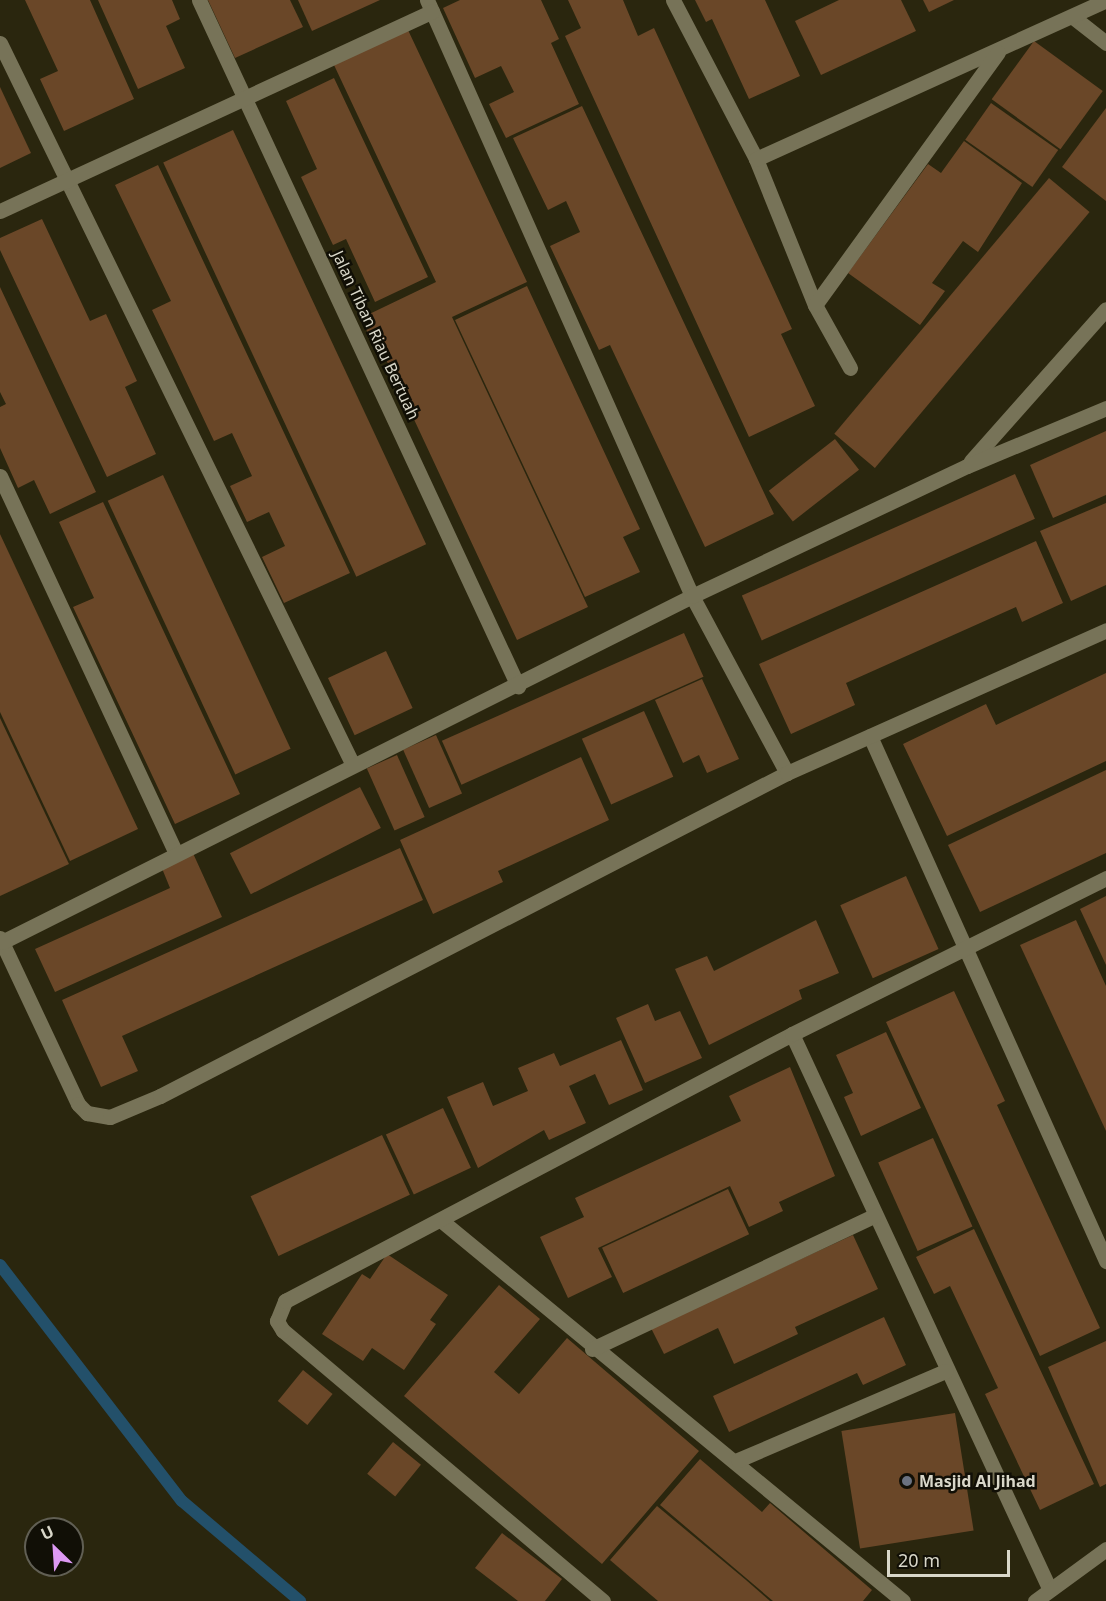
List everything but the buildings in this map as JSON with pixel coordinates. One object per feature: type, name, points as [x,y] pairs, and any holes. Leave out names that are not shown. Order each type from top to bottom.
[{"type":"street","name":"Jalan Tiban Riau Bertuah","points":[[200,0],[518,686]]},
{"type":"street","points":[[673,0],[756,159],[815,305],[850,368]]},
{"type":"street","points":[[756,159],[1074,17],[1106,0]]},
{"type":"street","points":[[0,211],[65,183],[429,6],[692,596],[787,773]]},
{"type":"street","points":[[1074,17],[1106,43]]},
{"type":"street","points":[[0,43],[65,183],[352,763]]},
{"type":"street","points":[[815,305],[1000,50]]},
{"type":"street","points":[[967,466],[1106,309]]},
{"type":"street","points":[[1106,408],[967,466],[692,596],[518,686],[352,763],[1,940],[78,1104],[87,1113],[110,1117],[160,1096],[787,773],[1106,630]]},
{"type":"street","points":[[0,476],[176,853]]},
{"type":"street","points":[[870,736],[1106,1261]]},
{"type":"street","points":[[603,1601],[312,1357],[277,1321],[285,1301],[443,1222],[792,1034],[1106,878]]},
{"type":"street","points":[[792,1034],[874,1216],[1049,1588]]},
{"type":"street","points":[[592,1349],[874,1216]]},
{"type":"street","points":[[443,1222],[592,1349],[738,1460],[903,1601]]},
{"type":"street","points":[[738,1460],[946,1371]]},
{"type":"street","points":[[1035,1601],[1049,1588],[1106,1549]]},
{"type":"waterway","points":[[0,1265],[182,1501],[300,1601]]},
{"type":"place","name":"Masjid Al Jihad","points":[[907,1481]]}]
